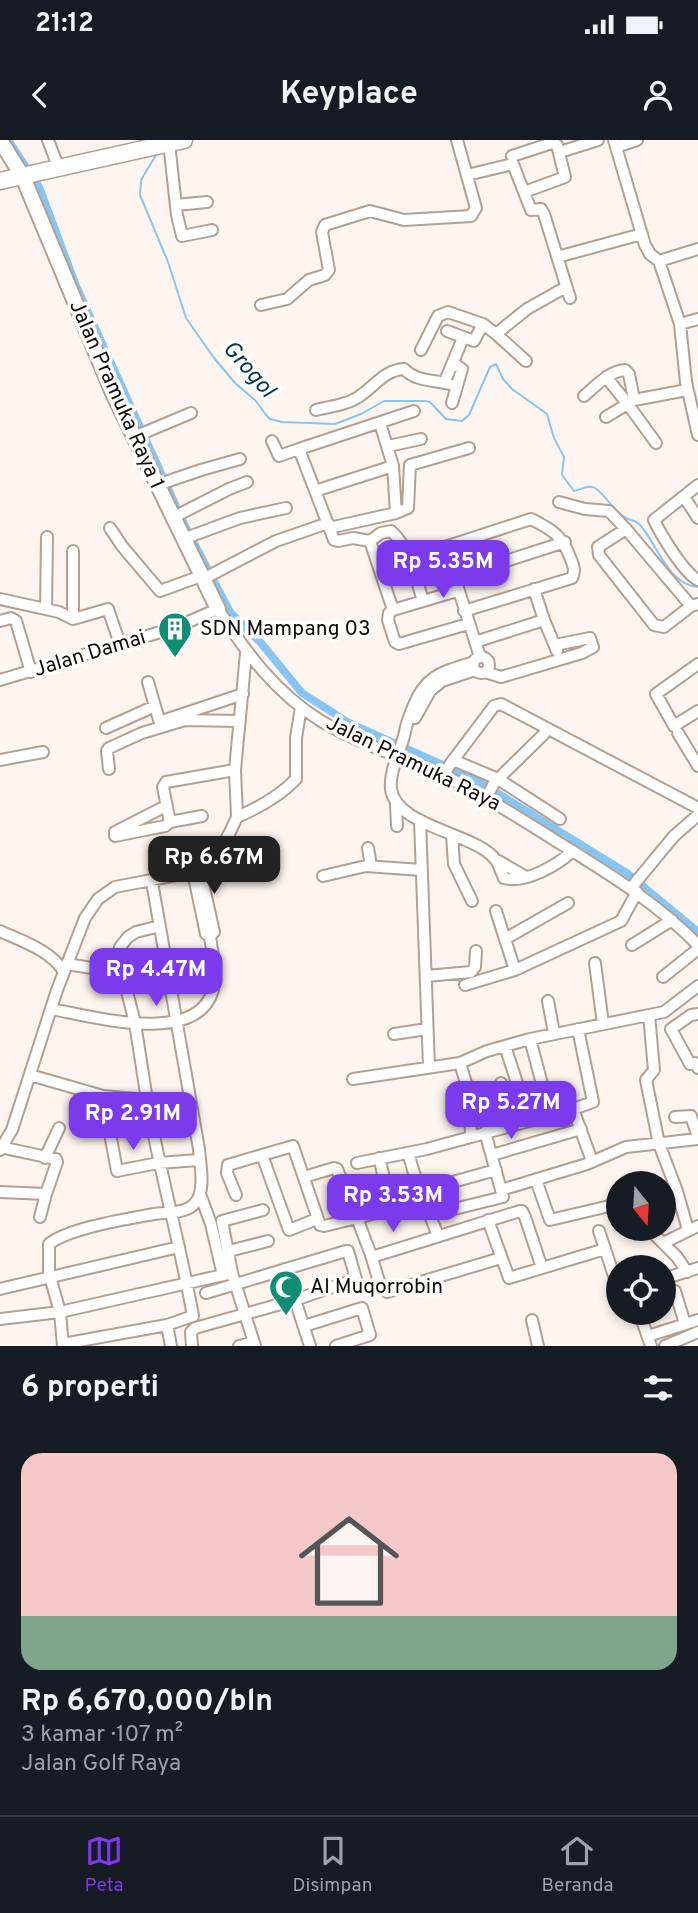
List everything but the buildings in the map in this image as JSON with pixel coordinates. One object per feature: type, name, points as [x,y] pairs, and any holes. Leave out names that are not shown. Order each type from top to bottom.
[{"type":"highway","points":[[0,181],[59,169],[120,148],[167,143]]},
{"type":"main road","name":"Jalan Pramuka Raya 1","points":[[0,140],[29,175],[81,320],[163,482],[206,576],[218,609]]},
{"type":"street","points":[[48,140],[59,169]]},
{"type":"street","points":[[261,305],[287,299],[309,281],[325,275],[329,270],[322,232],[325,225],[370,211],[404,219],[471,216],[476,208],[457,140]]},
{"type":"street","points":[[560,152],[598,140]]},
{"type":"street","points":[[637,140],[615,143],[642,234],[650,254],[659,261],[681,324],[686,386],[698,435]]},
{"type":"street","points":[[167,143],[182,236],[212,230]]},
{"type":"street","points":[[512,156],[553,143],[557,145],[564,178],[527,191]]},
{"type":"street","points":[[467,175],[513,164],[531,210],[541,209],[544,214],[568,293],[527,309],[496,334]]},
{"type":"street","points":[[176,205],[208,202]]},
{"type":"street","points":[[557,257],[642,234]]},
{"type":"street","points":[[659,261],[698,249]]},
{"type":"street","points":[[421,350],[438,316],[448,312],[483,324],[526,361]]},
{"type":"street","points":[[681,324],[698,318]]},
{"type":"street","points":[[447,331],[471,341],[475,340],[483,324]]},
{"type":"street","points":[[445,381],[463,338]]},
{"type":"street","points":[[452,403],[462,369],[453,363]]},
{"type":"street","points":[[316,410],[355,400],[384,376],[400,369],[418,379],[445,381],[457,386]]},
{"type":"street","points":[[584,396],[606,377],[625,370],[629,374],[631,401]]},
{"type":"street","points":[[606,377],[631,401],[656,443]]},
{"type":"street","points":[[606,416],[631,401],[686,386],[698,379]]},
{"type":"street","points":[[272,441],[279,456],[414,411]]},
{"type":"street","points":[[140,434],[191,413]]},
{"type":"street","points":[[380,423],[393,466],[396,513]]},
{"type":"street","points":[[388,446],[421,439]]},
{"type":"street","points":[[110,528],[160,591],[206,576],[276,541],[408,508],[410,466],[469,448]]},
{"type":"street","points":[[299,449],[334,540],[353,538],[370,541],[381,533],[391,531],[401,539],[407,550],[423,601]]},
{"type":"street","points":[[163,482],[240,459]]},
{"type":"street","points":[[315,491],[393,466]]},
{"type":"street","points":[[178,516],[247,482]]},
{"type":"street","points":[[698,485],[654,518],[693,577],[698,580]]},
{"type":"street","points":[[684,497],[698,518]]},
{"type":"street","points":[[559,502],[609,511],[626,529],[694,605],[664,626],[654,625],[597,551],[598,547],[626,529]]},
{"type":"street","points":[[188,537],[240,518],[286,508]]},
{"type":"street","points":[[464,611],[574,575],[574,567],[565,542],[553,530],[531,519],[444,547],[457,591],[468,624],[475,642],[478,665]]},
{"type":"street","points":[[46,609],[47,537]]},
{"type":"street","points":[[370,541],[394,610]]},
{"type":"street","points":[[453,578],[565,542]]},
{"type":"street","points":[[73,551],[73,619]]},
{"type":"street","points":[[534,589],[560,659]]},
{"type":"street","points":[[457,591],[389,613],[388,620],[395,642],[399,644],[468,624]]},
{"type":"street","points":[[0,599],[46,609],[73,619],[108,610],[120,645]]},
{"type":"street","name":"Jalan Damai","points":[[0,680],[174,628],[218,609]]},
{"type":"street","name":"Jalan Pramuka Raya","points":[[218,609],[246,653],[276,686],[301,707],[323,722],[401,745],[448,767],[487,797],[520,805],[573,851],[635,885],[698,947]]},
{"type":"street","points":[[0,621],[11,618],[16,621],[31,672]]},
{"type":"street","points":[[475,642],[544,621]]},
{"type":"street","points":[[478,665],[501,677],[593,647],[590,638],[555,645]]},
{"type":"street","points":[[40,1217],[57,1162],[55,1159],[1,1149],[12,1130],[51,1009],[85,918],[98,899],[115,887],[193,872],[218,854],[237,817],[235,771],[246,653]]},
{"type":"street","points":[[698,664],[656,694],[674,726],[698,711]]},
{"type":"street","points":[[397,826],[391,779],[401,745],[427,687],[478,665]]},
{"type":"street","points":[[148,681],[159,720],[243,694]]},
{"type":"street","points":[[560,819],[520,805],[496,781],[448,767],[494,706],[504,705],[698,808]]},
{"type":"street","points":[[106,728],[155,706]]},
{"type":"street","points":[[237,817],[253,810],[296,779],[296,738],[301,707]]},
{"type":"street","points":[[109,769],[109,748],[142,733],[185,720],[240,722]]},
{"type":"street","points":[[678,733],[698,766]]},
{"type":"street","points":[[487,797],[496,781],[544,734]]},
{"type":"street","points":[[0,760],[43,752]]},
{"type":"street","points":[[170,822],[163,787],[166,782],[235,771]]},
{"type":"street","points":[[688,802],[698,792]]},
{"type":"street","points":[[396,804],[420,820],[495,859],[505,878],[517,880],[526,877],[573,851]]},
{"type":"street","points":[[166,806],[114,834],[117,836],[202,816]]},
{"type":"street","points":[[420,820],[429,1067]]},
{"type":"street","points":[[465,985],[515,970],[621,921],[635,885],[674,836],[696,821]]},
{"type":"street","points":[[452,835],[454,864],[472,901]]},
{"type":"street","points":[[368,848],[371,866]]},
{"type":"street","points":[[51,1009],[135,1023],[178,1022],[196,1014],[214,989],[210,936],[214,932],[203,883],[204,865]]},
{"type":"street","points":[[323,876],[371,866],[421,870]]},
{"type":"street","points":[[193,872],[206,934],[210,936]]},
{"type":"street","points":[[152,881],[178,1022],[199,1160],[200,1194],[254,1344],[239,1346]]},
{"type":"street","points":[[505,939],[568,903]]},
{"type":"street","points":[[496,911],[515,970]]},
{"type":"street","points":[[632,945],[672,920]]},
{"type":"street","points":[[160,926],[136,932],[128,937],[120,947],[119,960],[135,1023],[158,1163],[172,1211],[193,1316],[167,1325],[63,1345],[60,1312],[50,1277],[49,1244],[86,1229],[172,1211],[189,1208],[195,1204],[200,1194]]},
{"type":"street","points":[[0,931],[26,943],[66,968],[122,973]]},
{"type":"street","points":[[663,977],[698,947]]},
{"type":"street","points":[[426,976],[471,972],[475,967],[476,951]]},
{"type":"street","points":[[595,963],[603,1024]]},
{"type":"street","points":[[353,1079],[460,1063],[505,1046],[554,1033],[664,1012],[698,986]]},
{"type":"street","points":[[548,1001],[554,1033]]},
{"type":"street","points":[[697,1065],[690,1064],[671,1028],[691,1015],[698,1014]]},
{"type":"street","points":[[649,1015],[654,1070],[646,1080],[659,1144],[693,1228],[663,1243],[692,1270]]},
{"type":"street","points":[[394,1034],[427,1029]]},
{"type":"street","points":[[357,1163],[408,1153],[590,1105],[593,1102],[578,1029]]},
{"type":"street","points":[[530,1039],[550,1114]]},
{"type":"street","points":[[505,1046],[529,1120]]},
{"type":"street","points":[[460,1063],[469,1093],[471,1135]]},
{"type":"street","points":[[30,1075],[103,1096],[147,1100]]},
{"type":"street","points":[[501,1083],[512,1124]]},
{"type":"street","points":[[103,1096],[118,1171],[158,1163],[199,1160]]},
{"type":"street","points":[[573,1108],[592,1161]]},
{"type":"street","points":[[501,1190],[592,1161],[626,1147],[698,1138],[691,1116],[675,1117]]},
{"type":"street","points":[[45,1158],[59,1128]]},
{"type":"street","points":[[492,1155],[581,1129]]},
{"type":"street","points":[[442,1212],[503,1197],[485,1132]]},
{"type":"street","points":[[236,1195],[226,1167],[228,1165],[293,1146],[320,1225],[424,1200],[438,1236]]},
{"type":"street","points":[[408,1153],[417,1183]]},
{"type":"street","points":[[262,1155],[285,1226],[289,1230],[317,1219]]},
{"type":"street","points":[[379,1158],[387,1189]]},
{"type":"street","points":[[304,1177],[337,1169],[381,1288],[387,1292],[501,1258]]},
{"type":"street","points":[[438,1186],[496,1170]]},
{"type":"street","points":[[536,1180],[550,1220],[606,1207]]},
{"type":"street","points":[[0,1192],[46,1195]]},
{"type":"street","points":[[230,1277],[229,1251],[222,1221],[263,1210]]},
{"type":"street","points":[[371,1255],[522,1211],[542,1268]]},
{"type":"street","points":[[488,1220],[509,1278],[605,1249]]},
{"type":"street","points":[[599,1231],[607,1255]]},
{"type":"street","points":[[229,1251],[268,1241]]},
{"type":"street","points":[[0,1289],[179,1247]]},
{"type":"street","points":[[0,1320],[60,1312],[187,1284],[285,1269],[348,1251],[355,1280],[195,1328],[191,1332],[192,1346]]},
{"type":"street","points":[[285,1269],[310,1346]]},
{"type":"street","points":[[206,1293],[230,1277]]},
{"type":"street","points":[[676,1294],[685,1324]]},
{"type":"street","points":[[303,1326],[362,1308],[370,1335],[336,1346]]},
{"type":"street","points":[[532,1320],[538,1346]]},
{"type":"street","points":[[649,1341],[698,1320]]},
{"type":"street","points":[[167,1325],[172,1346]]},
{"type":"street","points":[[665,1346],[698,1332]]},
{"type":"waterway","points":[[8,140],[39,187],[76,286],[185,526],[230,612],[261,643],[302,693],[349,723],[476,780],[628,874],[698,932]]},
{"type":"waterway","name":"Grogol","points":[[156,155],[141,180],[140,195],[168,262],[186,318],[214,358],[270,419],[335,424],[384,401],[425,401],[430,402],[446,419],[462,421],[469,415],[490,367],[496,364],[503,379],[512,389],[547,414],[554,438],[564,457],[562,475],[574,491],[590,487],[599,491],[622,515],[640,525],[678,579],[698,587]]},
{"type":"place","name":"SDN Mampang 03","points":[[175,659]]},
{"type":"place","name":"Al Muqorrobin","points":[[286,1317]]}]
